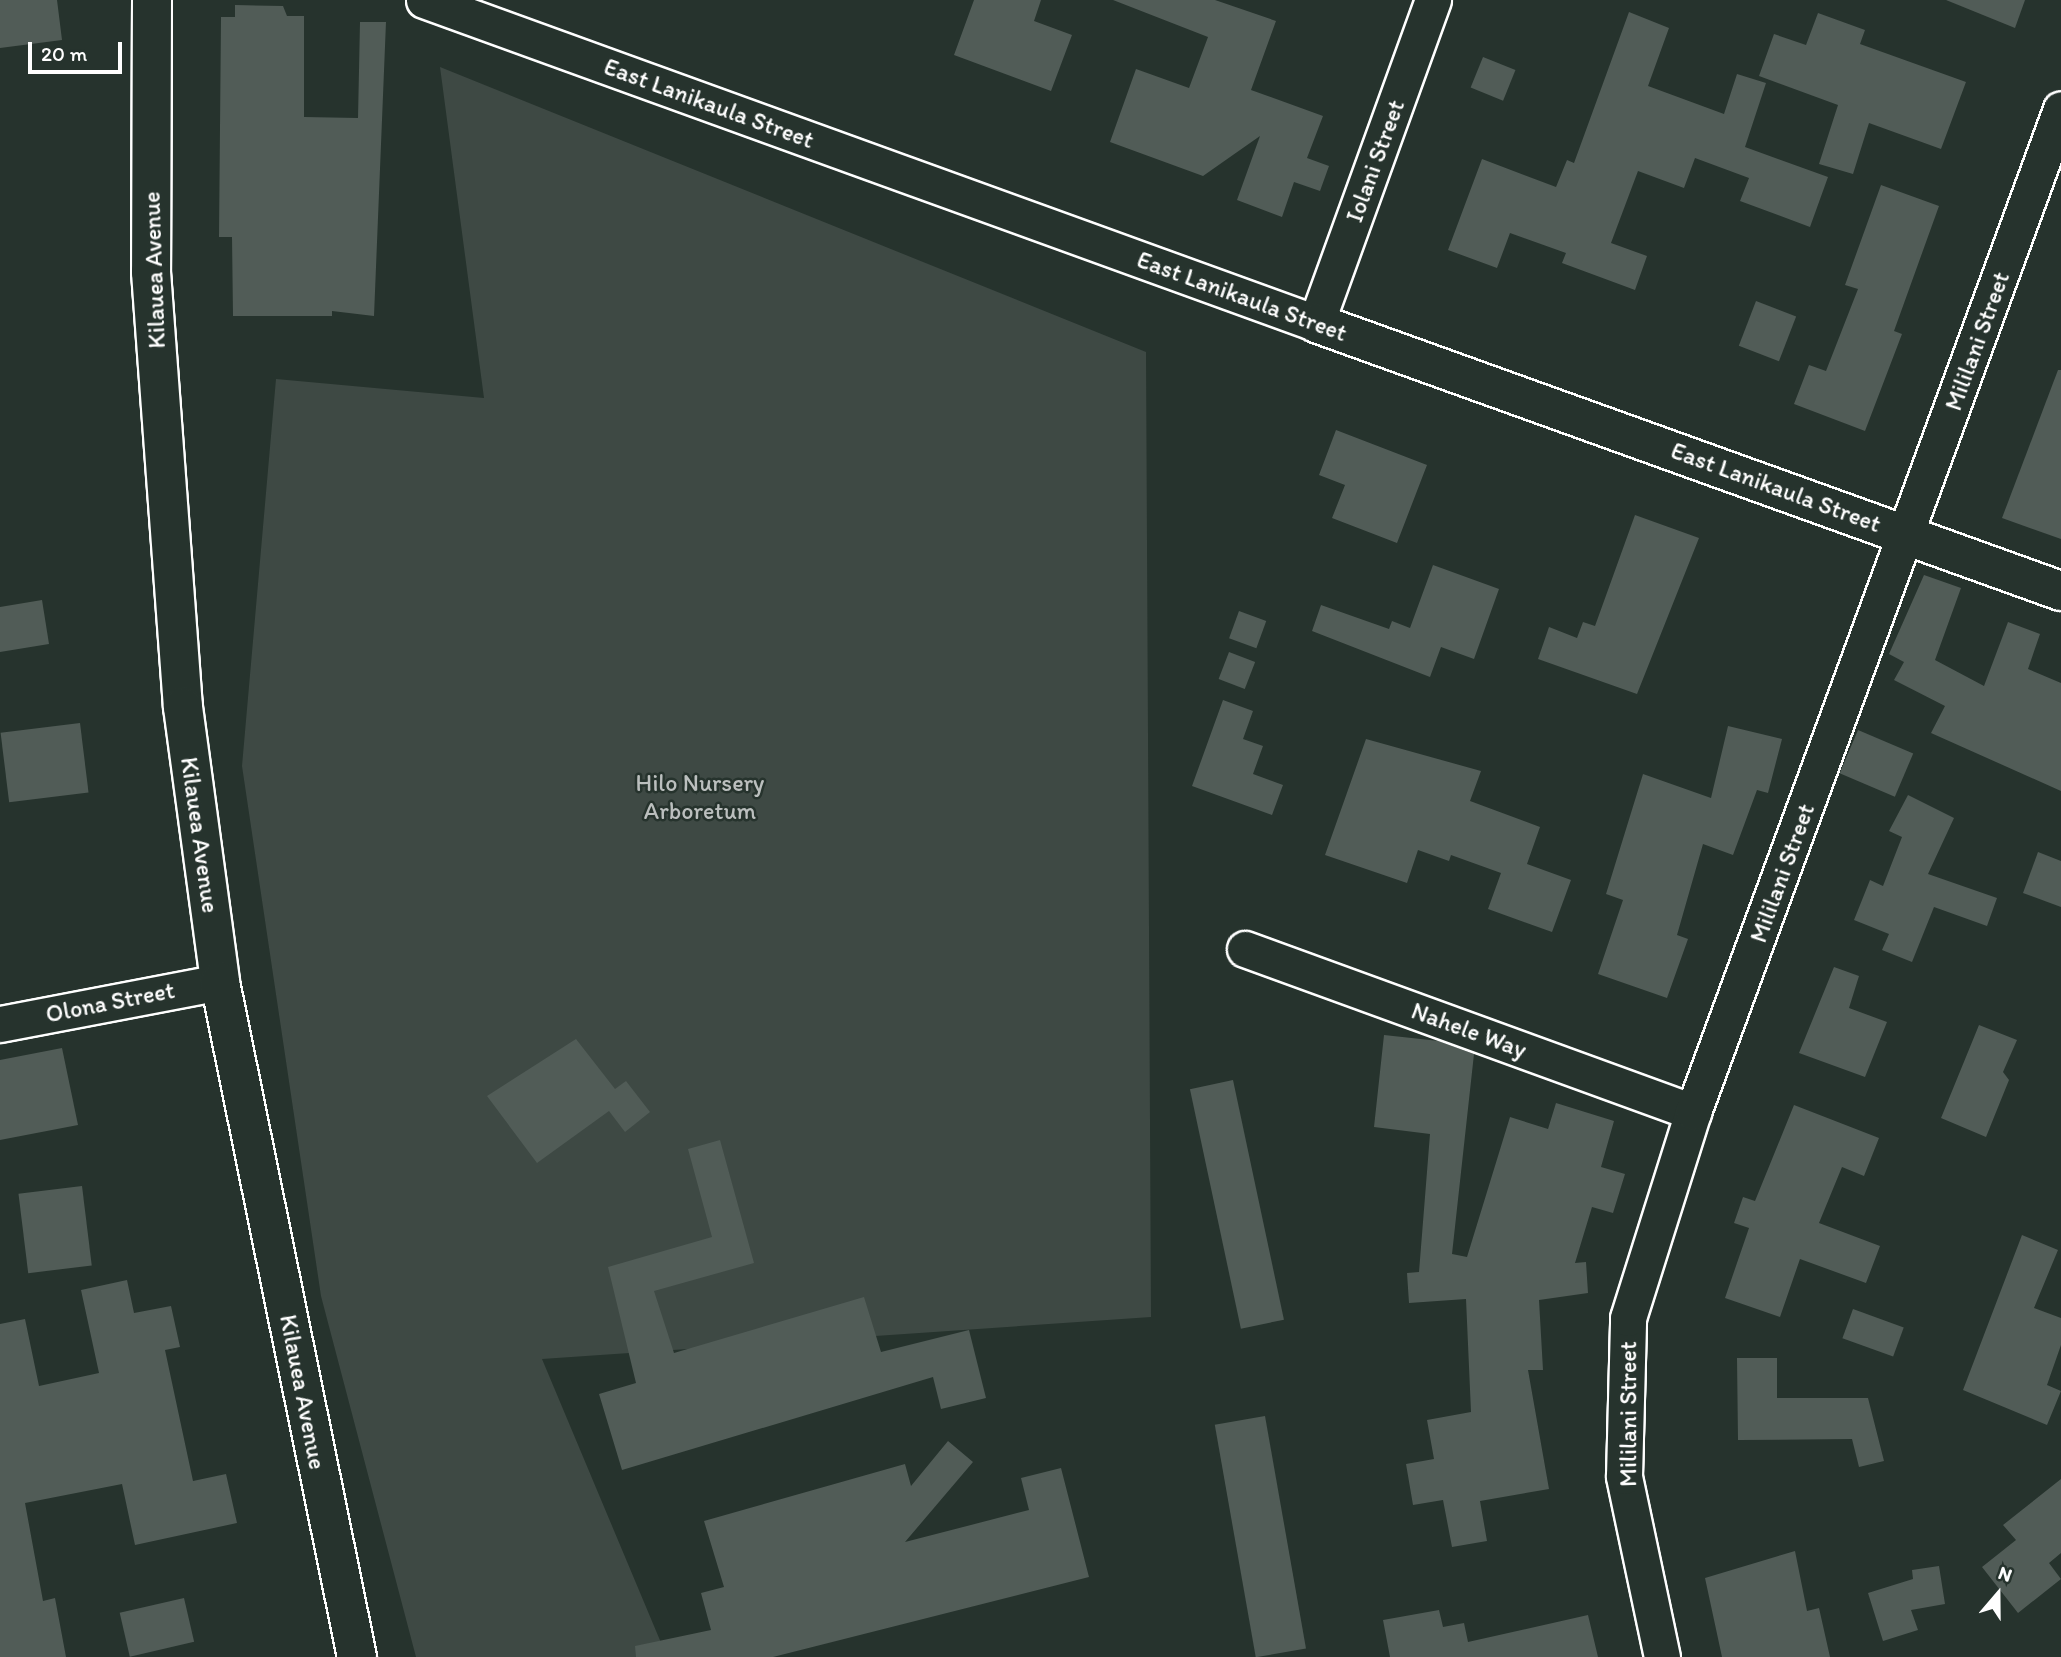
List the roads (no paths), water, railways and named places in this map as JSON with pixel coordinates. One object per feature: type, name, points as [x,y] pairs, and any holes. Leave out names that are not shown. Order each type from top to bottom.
[{"type":"street","name":"Kilauea Avenue","points":[[152,0],[154,323],[183,707],[220,982],[357,1657]]},
{"type":"street","name":"East Lanikaula Street","points":[[424,0],[2061,591]]},
{"type":"street","name":"Iolani Street","points":[[1316,323],[1433,0]]},
{"type":"street","name":"Mililani Street","points":[[1662,1657],[1624,1476],[1628,1318],[1693,1112],[1908,534],[2061,109]]},
{"type":"street","name":"Nahele Way","points":[[1245,948],[1693,1112]]},
{"type":"street","name":"Olona Street","points":[[0,1024],[220,982]]},
{"type":"park label","name":"Hilo Nursery Arboretum","points":[[700,797]]}]
